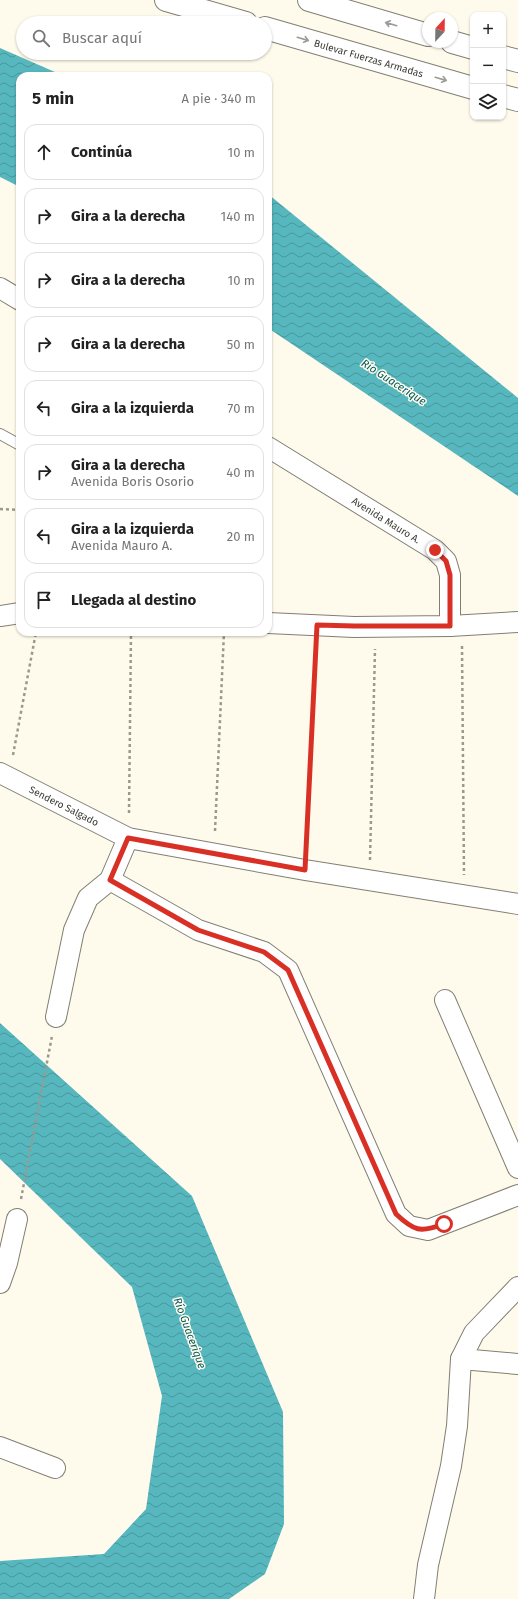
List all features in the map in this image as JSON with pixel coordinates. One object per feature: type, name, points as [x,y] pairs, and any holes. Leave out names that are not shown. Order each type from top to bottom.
[{"type":"highway","points":[[166,0],[222,16]]},
{"type":"highway","points":[[308,0],[422,33]]},
{"type":"highway","name":"Bulevar Fuerzas Armadas","points":[[272,30],[470,87]]},
{"type":"highway","points":[[458,44],[470,47]]},
{"type":"highway","points":[[506,58],[518,61]]},
{"type":"highway","points":[[506,97],[518,100]]},
{"type":"street","points":[[0,288],[16,298]]},
{"type":"street","name":"Avenida Mauro A.","points":[[272,449],[435,550],[446,561],[450,575],[455,626]]},
{"type":"street","points":[[0,616],[16,614]]},
{"type":"street","points":[[272,623],[376,626],[455,626],[518,622]]},
{"type":"street","name":"Sendero Salgado","points":[[5,775],[128,838],[305,870],[464,894],[518,904]]},
{"type":"street","points":[[56,1017],[74,930],[88,898],[110,880],[128,838]]},
{"type":"street","points":[[110,880],[198,930],[264,952],[288,970],[396,1214],[409,1226],[428,1230],[518,1195]]},
{"type":"street","points":[[445,1000],[518,1168]]},
{"type":"street","points":[[0,1283],[3,1262],[17,1219]]},
{"type":"street","points":[[424,1599],[428,1565],[451,1466],[457,1426],[461,1360],[474,1333],[518,1287]]},
{"type":"street","points":[[461,1360],[518,1364]]},
{"type":"street","points":[[0,1447],[55,1468]]},
{"type":"lane","points":[[0,434],[16,443]]},
{"type":"path","points":[[0,509],[16,510]]},
{"type":"path","points":[[305,870],[317,625]]},
{"type":"path","points":[[369,880],[376,626]]},
{"type":"path","points":[[455,626],[464,894]]},
{"type":"path","points":[[5,775],[35,636]]},
{"type":"path","points":[[128,838],[130,636]]},
{"type":"path","points":[[213,854],[224,636]]},
{"type":"path","points":[[17,1219],[56,1017]]},
{"type":"water","points":[[0,48],[16,55],[16,60],[27,60],[55,72],[16,72],[16,185],[0,177]]},
{"type":"water","name":"Río Guacerique","points":[[272,197],[518,398],[518,496],[272,331]]},
{"type":"water","name":"Río Guacerique","points":[[0,1023],[192,1196],[283,1412],[284,1524],[265,1574],[229,1599],[0,1599],[0,1561],[104,1554],[146,1509],[162,1396],[132,1287],[0,1159]]},
{"type":"route","points":[[435,550],[446,561],[450,575],[450,626],[317,625],[305,870],[128,838],[110,880],[198,930],[264,952],[288,970],[396,1214],[409,1226],[428,1230],[444,1224]]}]
